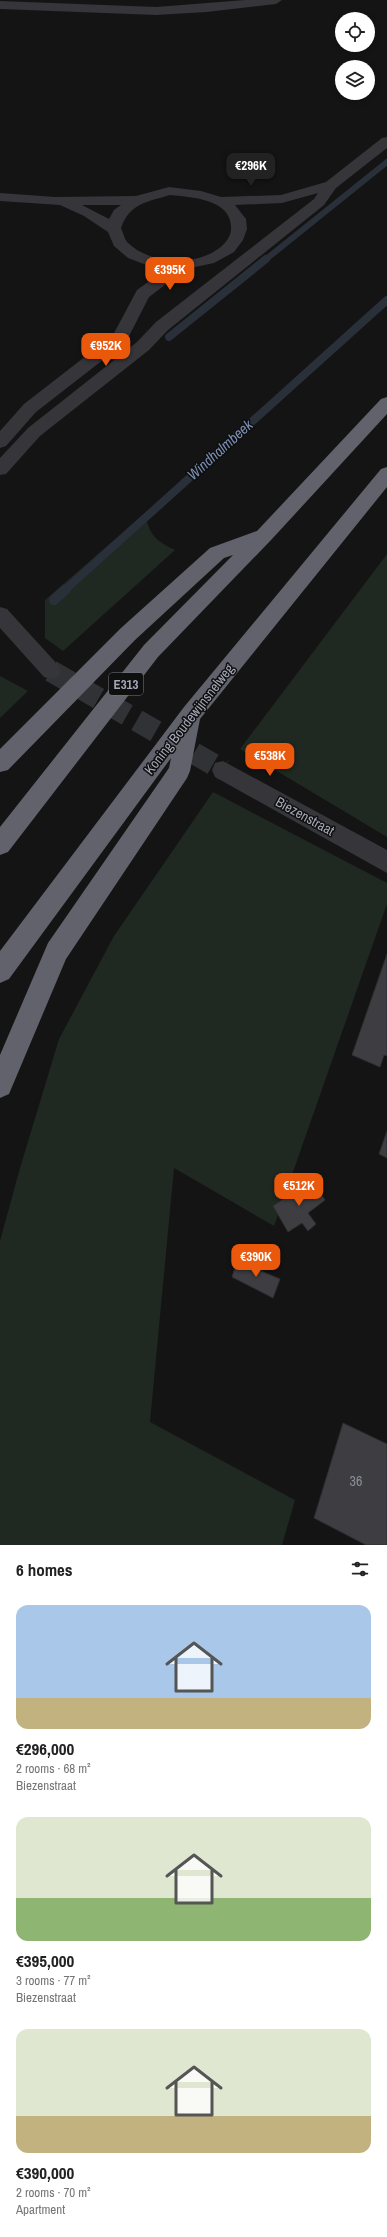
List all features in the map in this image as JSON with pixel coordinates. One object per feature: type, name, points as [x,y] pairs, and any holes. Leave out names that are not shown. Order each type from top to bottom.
[{"type":"highway","name":"E313","points":[[0,845],[151,651],[265,534],[387,403]]},
{"type":"highway","name":"Koning Boudewijnsnelweg","points":[[0,971],[192,713],[387,474]]},
{"type":"highway","points":[[0,763],[128,634],[217,553],[265,534]]},
{"type":"highway","points":[[0,1084],[57,951],[179,771],[192,713]]},
{"type":"street","points":[[0,5],[156,10],[207,8],[276,0]]},
{"type":"street","points":[[0,468],[34,432],[143,346],[162,326],[319,202],[331,185],[387,142]]},
{"type":"street","points":[[221,202],[282,199],[331,185]]},
{"type":"street","points":[[180,266],[147,262],[133,256],[123,248],[116,239],[114,229],[116,218],[135,200],[151,194],[169,191],[205,195],[221,202],[250,219]]},
{"type":"street","points":[[0,198],[135,200]]},
{"type":"street","points":[[139,281],[180,266],[199,263],[221,254],[230,248],[250,219],[282,199]]},
{"type":"street","points":[[55,200],[89,213],[114,229]]},
{"type":"street","points":[[0,442],[30,408],[120,338],[139,281],[133,256]]},
{"type":"street","points":[[0,422],[30,408]]},
{"type":"street","points":[[0,615],[50,671]]},
{"type":"street","name":"Biezenstraat","points":[[223,770],[387,862]]},
{"type":"shaded area","points":[[145,513],[149,527],[154,536],[163,544],[175,550],[63,651],[45,638],[45,600]]},
{"type":"shaded area","points":[[387,554],[387,837],[240,749]]},
{"type":"shaded area","points":[[0,676],[28,691],[0,718]]},
{"type":"shaded area","points":[[213,792],[387,883],[387,904],[274,1226],[174,1168],[150,1422],[295,1500],[282,1545],[0,1545],[0,1241],[20,1168],[59,1039],[114,936]]},
{"type":"building","points":[[387,954],[387,1056],[384,1055],[380,1067],[352,1055]]},
{"type":"building","points":[[387,1131],[387,1158],[379,1154]]},
{"type":"building","points":[[311,1180],[325,1200],[308,1213],[316,1224],[308,1231],[302,1223],[288,1232],[273,1206]]},
{"type":"building","points":[[238,1258],[255,1265],[254,1268],[280,1279],[273,1298],[232,1277]]},
{"type":"building","points":[[343,1423],[387,1444],[387,1545],[366,1545],[314,1518]]},
{"type":"waterway","points":[[265,260],[387,162]]},
{"type":"waterway","points":[[169,337],[266,259]]},
{"type":"waterway","name":"Windhalmbeek","points":[[65,590],[387,300]]},
{"type":"waterway","name":"Windhalmbeek","points":[[54,600],[66,589]]},
{"type":"tunnel","points":[[51,671],[223,770]]}]
